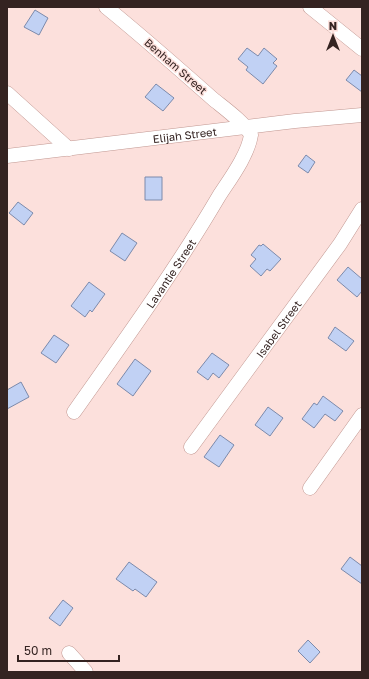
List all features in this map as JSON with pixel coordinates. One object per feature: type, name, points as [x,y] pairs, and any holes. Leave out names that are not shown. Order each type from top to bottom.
[{"type":"street","name":"Benham Street","points":[[106,7],[142,36],[246,127]]},
{"type":"street","points":[[310,7],[362,49]]},
{"type":"street","points":[[7,93],[69,149]]},
{"type":"street","name":"Elijah Street","points":[[7,156],[246,127],[362,115]]},
{"type":"street","name":"Lavantie Street","points":[[74,412],[151,302],[205,220],[241,160],[250,140],[251,135],[246,127]]},
{"type":"street","name":"Isabel Street","points":[[190,447],[340,244],[362,209]]},
{"type":"street","points":[[310,488],[362,415]]},
{"type":"street","points":[[69,653],[86,672]]},
{"type":"building","points":[[35,10],[48,18],[39,35],[24,27]]},
{"type":"building","points":[[247,48],[258,56],[264,48],[277,59],[273,63],[277,66],[263,84],[246,70],[248,67],[238,59]]},
{"type":"building","points":[[354,70],[362,76],[362,92],[346,80]]},
{"type":"building","points":[[156,84],[174,98],[163,111],[145,97]]},
{"type":"building","points":[[306,155],[315,162],[308,173],[298,166]]},
{"type":"building","points":[[145,177],[162,177],[162,200],[145,200]]},
{"type":"building","points":[[18,202],[33,213],[24,225],[9,213]]},
{"type":"building","points":[[122,233],[137,243],[125,261],[110,251]]},
{"type":"building","points":[[263,244],[281,259],[270,271],[267,269],[261,276],[250,266],[256,259],[251,255],[259,245],[261,246]]},
{"type":"building","points":[[348,267],[362,279],[362,291],[357,297],[337,280]]},
{"type":"building","points":[[89,282],[105,294],[92,312],[90,310],[85,317],[71,306]]},
{"type":"building","points":[[335,327],[354,341],[346,351],[328,338]]},
{"type":"building","points":[[54,335],[69,345],[56,363],[41,353]]},
{"type":"building","points":[[212,353],[229,365],[219,378],[213,373],[208,380],[197,372]]},
{"type":"building","points":[[135,359],[151,371],[133,396],[117,384]]},
{"type":"building","points":[[21,382],[29,397],[7,409],[7,390]]},
{"type":"building","points":[[323,396],[343,411],[335,421],[325,414],[314,428],[302,419],[314,403],[317,405]]},
{"type":"building","points":[[268,407],[283,418],[270,436],[255,425]]},
{"type":"building","points":[[220,435],[234,445],[219,467],[204,457]]},
{"type":"building","points":[[350,557],[362,566],[362,584],[341,569]]},
{"type":"building","points":[[129,562],[157,582],[146,597],[135,589],[133,591],[116,579]]},
{"type":"building","points":[[63,600],[73,608],[60,626],[49,618]]},
{"type":"building","points":[[308,640],[320,652],[310,663],[298,651]]}]
